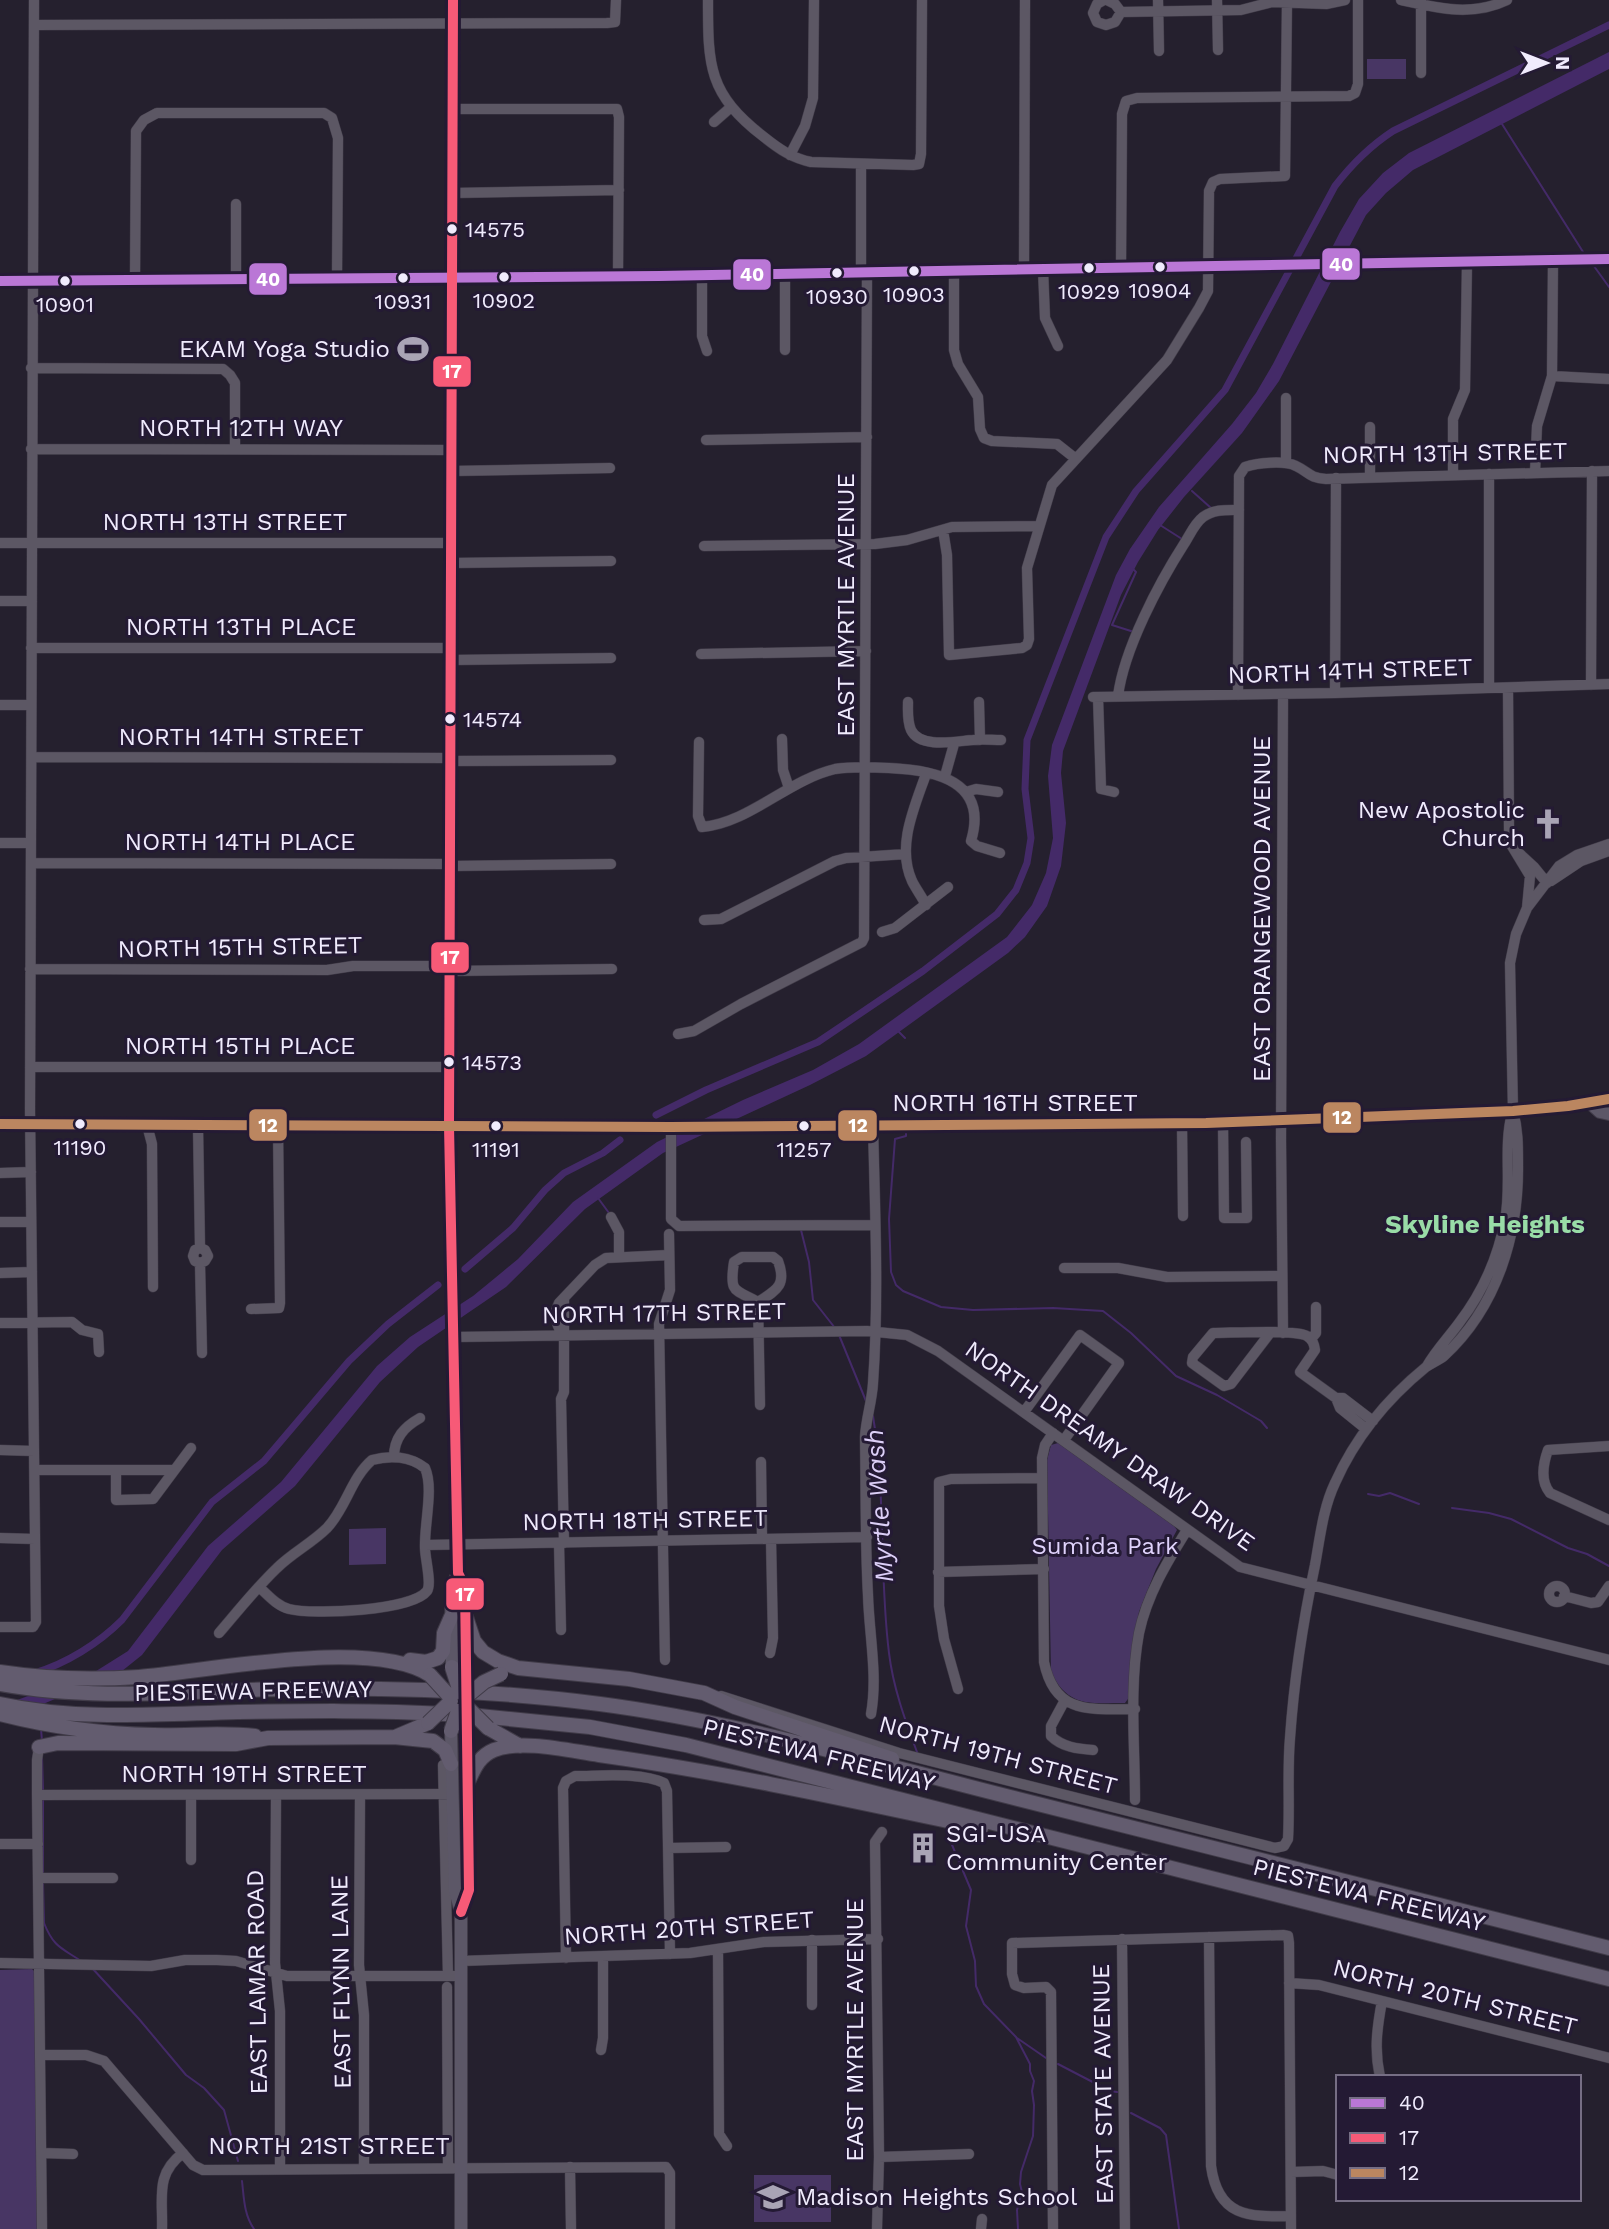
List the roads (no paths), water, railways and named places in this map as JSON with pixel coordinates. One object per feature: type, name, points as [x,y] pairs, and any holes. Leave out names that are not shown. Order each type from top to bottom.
[{"type":"highway","points":[[0,1672],[80,1679],[119,1678],[276,1661],[358,1657],[426,1662],[438,1658],[443,1651],[444,1633],[458,1617],[483,1652],[518,1668],[629,1679],[704,1693],[735,1707],[898,1761],[997,1788],[1037,1804]]},
{"type":"highway","points":[[402,1662],[430,1675],[488,1728],[520,1746]]},
{"type":"highway","points":[[459,1667],[459,1701],[467,1731]]},
{"type":"highway","points":[[394,1737],[428,1723],[484,1682],[518,1668]]},
{"type":"highway","name":"PIESTEWA FREEWAY","points":[[0,1684],[98,1694],[408,1689],[484,1693],[636,1709],[804,1745],[1609,1948]]},
{"type":"highway","points":[[451,1731],[459,1701]]},
{"type":"highway","name":"PIESTEWA FREEWAY","points":[[0,1704],[72,1715],[419,1712],[539,1720],[686,1745],[1609,1979]]},
{"type":"highway","points":[[0,1714],[58,1727],[117,1733],[236,1734],[268,1738],[394,1737],[433,1741],[445,1750],[447,1764]]},
{"type":"highway","points":[[39,1747],[58,1743],[236,1744],[268,1738]]},
{"type":"highway","points":[[468,1782],[477,1763],[486,1754],[500,1748],[520,1746],[683,1767],[1010,1834],[1038,1833]]},
{"type":"main road","points":[[453,0],[449,1126],[457,1573],[465,1587],[458,1617],[459,1667]]},
{"type":"main road","name":"NORTH 16TH STREET","points":[[0,1124],[668,1126],[1182,1123],[1513,1111],[1609,1099]]},
{"type":"main road","points":[[1590,1103],[1600,1112],[1609,1114]]},
{"type":"main road","points":[[451,1731],[447,1764],[448,1795],[455,1891],[461,1912],[461,1961],[452,1980],[455,2168],[461,2229]]},
{"type":"main road","points":[[461,1912],[469,1889],[467,1731]]},
{"type":"street","points":[[0,1627],[36,1626],[30,1124],[34,0]]},
{"type":"street","points":[[34,25],[615,22],[616,0]]},
{"type":"street","points":[[709,0],[708,50],[719,90],[730,108],[790,155],[818,163],[861,164],[919,164],[922,154],[922,0]]},
{"type":"street","points":[[790,155],[805,127],[813,98],[814,0]]},
{"type":"street","points":[[1024,270],[1025,0]]},
{"type":"street","points":[[1106,0],[1115,4],[1121,12],[1111,24],[1101,24],[1094,18],[1094,8],[1106,0]]},
{"type":"street","points":[[1158,0],[1159,51]]},
{"type":"street","points":[[1121,12],[1158,12],[1218,5],[1250,9],[1272,2],[1326,4],[1345,0]]},
{"type":"street","points":[[1121,268],[1122,114],[1126,101],[1137,98],[1349,96],[1355,93],[1358,84],[1358,0]]},
{"type":"street","points":[[1401,0],[1450,9],[1507,0]]},
{"type":"street","points":[[943,530],[947,555],[949,655],[1022,648],[1027,645],[1033,612],[1027,568],[1052,485],[1167,360],[1208,291],[1209,191],[1213,182],[1220,179],[1285,176],[1287,1]]},
{"type":"street","points":[[1421,2],[1421,73]]},
{"type":"street","points":[[1218,5],[1218,50]]},
{"type":"street","points":[[714,122],[730,108]]},
{"type":"street","points":[[452,110],[617,109],[618,277]]},
{"type":"street","points":[[135,281],[136,131],[139,124],[151,114],[157,113],[324,113],[332,118],[336,124],[338,138],[337,278]]},
{"type":"street","name":"EAST MYRTLE AVENUE","points":[[678,1034],[694,1031],[862,942],[864,938],[867,437],[861,164]]},
{"type":"street","points":[[452,192],[619,190]]},
{"type":"street","points":[[236,204],[236,281]]},
{"type":"street","points":[[0,281],[618,277],[1609,259]]},
{"type":"street","points":[[1535,472],[1535,434],[1552,376],[1553,260]]},
{"type":"street","points":[[1452,475],[1454,419],[1465,390],[1466,262]]},
{"type":"street","points":[[1043,270],[1045,318],[1051,336],[1058,346]]},
{"type":"street","points":[[954,271],[954,350],[958,364],[978,397],[980,429],[984,439],[1056,444],[1076,459]]},
{"type":"street","points":[[785,273],[785,350]]},
{"type":"street","points":[[702,275],[702,336],[707,351]]},
{"type":"street","points":[[31,368],[223,369],[235,383],[235,449]]},
{"type":"street","points":[[1552,376],[1609,379]]},
{"type":"street","points":[[1286,398],[1286,463]]},
{"type":"street","points":[[1370,427],[1370,477]]},
{"type":"street","points":[[706,440],[867,437]]},
{"type":"street","name":"NORTH 12TH WAY","points":[[31,450],[451,450]]},
{"type":"street","name":"NORTH 13TH STREET","points":[[1239,510],[1239,477],[1245,467],[1286,463],[1295,465],[1315,478],[1609,471]]},
{"type":"street","points":[[451,471],[610,468]]},
{"type":"street","points":[[1591,685],[1592,471]]},
{"type":"street","points":[[1489,474],[1489,688]]},
{"type":"street","points":[[1335,694],[1336,478]]},
{"type":"street","points":[[1118,696],[1120,681],[1149,607],[1192,530],[1204,516],[1214,511],[1239,510],[1238,695]]},
{"type":"street","points":[[704,546],[867,544],[907,540],[952,527],[1039,526]]},
{"type":"street","name":"NORTH 13TH STREET","points":[[0,543],[451,543]]},
{"type":"street","points":[[451,563],[611,561]]},
{"type":"street","points":[[0,601],[32,601]]},
{"type":"street","name":"NORTH 13TH PLACE","points":[[31,648],[611,658]]},
{"type":"street","points":[[701,653],[866,651]]},
{"type":"street","name":"NORTH 14TH STREET","points":[[1114,792],[1101,789],[1096,697],[1335,694],[1609,684]]},
{"type":"street","points":[[1508,688],[1509,828],[1513,850],[1530,876],[1527,908]]},
{"type":"street","name":"EAST ORANGEWOOD AVENUE","points":[[1283,694],[1283,1333]]},
{"type":"street","points":[[908,702],[908,723],[912,733],[920,738],[954,744],[1001,740]]},
{"type":"street","points":[[979,702],[980,740]]},
{"type":"street","points":[[0,705],[32,705]]},
{"type":"street","points":[[782,740],[783,769],[789,788]]},
{"type":"street","points":[[699,742],[698,816],[702,827],[725,822],[789,788],[836,769],[901,769],[945,776],[966,792],[973,807],[974,830],[971,841],[977,846],[1000,853]]},
{"type":"street","points":[[945,776],[954,744]]},
{"type":"street","name":"NORTH 14TH STREET","points":[[32,757],[611,760]]},
{"type":"street","points":[[926,774],[908,831],[906,854],[912,880],[926,905]]},
{"type":"street","points":[[966,792],[976,789],[998,792]]},
{"type":"street","points":[[0,842],[30,843]]},
{"type":"street","points":[[1311,1585],[1325,1510],[1334,1484],[1370,1425],[1427,1367],[1443,1357],[1475,1319],[1488,1299],[1506,1255],[1517,1203],[1517,1129],[1513,1111],[1510,963],[1516,934],[1527,908],[1559,866],[1569,859],[1609,844]]},
{"type":"street","points":[[1513,850],[1548,883]]},
{"type":"street","points":[[1548,883],[1581,861],[1609,851]]},
{"type":"street","points":[[704,920],[721,919],[835,861],[906,854]]},
{"type":"street","name":"NORTH 14TH PLACE","points":[[31,863],[611,864]]},
{"type":"street","points":[[882,932],[895,928],[948,887]]},
{"type":"street","name":"NORTH 15TH STREET","points":[[30,969],[327,970],[353,966],[612,969]]},
{"type":"street","name":"NORTH 15TH PLACE","points":[[30,1067],[450,1067]]},
{"type":"street","points":[[1223,1122],[1224,1219],[1247,1218],[1246,1142]]},
{"type":"street","points":[[1182,1123],[1183,1216]]},
{"type":"street","points":[[147,1125],[152,1144],[150,1287]]},
{"type":"street","points":[[198,1125],[200,1248],[195,1250],[193,1256],[195,1261],[200,1263],[202,1353]]},
{"type":"street","points":[[251,1309],[279,1308],[278,1125]]},
{"type":"street","points":[[871,1714],[873,1702],[865,1426],[873,1387],[875,1332],[873,1125]]},
{"type":"street","points":[[668,1126],[671,1219],[679,1226],[875,1225]]},
{"type":"street","points":[[0,1173],[31,1172]]},
{"type":"street","points":[[611,1217],[619,1233],[619,1256]]},
{"type":"street","points":[[0,1222],[31,1222]]},
{"type":"street","points":[[665,1660],[660,1334],[662,1312],[670,1290],[668,1234]]},
{"type":"street","points":[[561,1630],[564,1300],[595,1265],[606,1258],[669,1255]]},
{"type":"street","points":[[773,1257],[778,1261],[780,1266],[777,1292],[758,1302],[736,1292],[733,1287],[733,1267],[737,1258],[773,1257]]},
{"type":"street","points":[[1064,1268],[1118,1268],[1167,1277],[1282,1276]]},
{"type":"street","points":[[0,1273],[32,1272]]},
{"type":"street","points":[[758,1302],[760,1405]]},
{"type":"street","points":[[1311,1339],[1316,1333],[1316,1307]]},
{"type":"street","points":[[0,1323],[72,1322],[82,1330],[98,1334],[99,1352]]},
{"type":"street","name":"NORTH 17TH STREET","points":[[453,1332],[563,1335],[875,1332]]},
{"type":"street","name":"NORTH DREAMY DRAW DRIVE","points":[[875,1332],[907,1335],[924,1342],[1129,1484],[1187,1530],[1240,1567],[1609,1660]]},
{"type":"street","points":[[1270,1333],[1231,1384],[1224,1386],[1192,1363],[1213,1333],[1270,1333],[1283,1333],[1305,1335],[1311,1339],[1315,1350],[1300,1372],[1336,1398],[1342,1398],[1370,1425]]},
{"type":"street","points":[[1024,1412],[1080,1335],[1119,1363],[1064,1440]]},
{"type":"street","points":[[394,1457],[395,1442],[399,1435],[420,1418]]},
{"type":"street","points":[[1053,1433],[1045,1445],[1042,1478],[1044,1662],[1050,1683],[1065,1700],[1081,1708],[1135,1709]]},
{"type":"street","points":[[1609,1446],[1548,1450],[1543,1468],[1545,1486],[1550,1493],[1609,1520]]},
{"type":"street","points":[[116,1470],[116,1500],[153,1499],[191,1448]]},
{"type":"street","points":[[0,1450],[34,1451]]},
{"type":"street","points":[[219,1633],[259,1587],[284,1562],[331,1524],[365,1465],[372,1460],[394,1457],[419,1463],[428,1474],[425,1545],[428,1588],[416,1598],[395,1605],[324,1611],[288,1609],[272,1600],[259,1587]]},
{"type":"street","points":[[761,1462],[773,1638],[770,1653]]},
{"type":"street","points":[[34,1470],[174,1470]]},
{"type":"street","points":[[958,1689],[942,1631],[938,1572],[939,1482],[951,1479],[1042,1478]]},
{"type":"street","points":[[1135,1800],[1136,1664],[1140,1632],[1161,1571],[1187,1530]]},
{"type":"street","name":"NORTH 18TH STREET","points":[[425,1545],[867,1537]]},
{"type":"street","points":[[0,1538],[35,1539]]},
{"type":"street","points":[[938,1572],[1044,1569]]},
{"type":"street","name":"NORTH 19TH STREET","points":[[704,1693],[737,1699],[899,1753],[1275,1848],[1284,1846],[1288,1839],[1290,1731],[1296,1671],[1311,1585]]},
{"type":"street","points":[[1564,1596],[1591,1603],[1598,1602],[1609,1587]]},
{"type":"street","points":[[1065,1700],[1051,1726],[1051,1736],[1062,1744],[1093,1750]]},
{"type":"street","points":[[39,1747],[38,1963],[42,2229]]},
{"type":"street","points":[[566,1958],[563,1788],[566,1781],[575,1776],[612,1776],[664,1783],[667,1791],[670,1954]]},
{"type":"street","name":"NORTH 19TH STREET","points":[[37,1795],[448,1795]]},
{"type":"street","points":[[191,1795],[191,1860]]},
{"type":"street","name":"EAST LAMAR ROAD","points":[[275,1795],[276,1974],[280,2011],[280,2168]]},
{"type":"street","points":[[0,1964],[151,1966],[185,1960],[217,1960],[236,1961],[276,1974],[452,1980],[448,1795]]},
{"type":"street","name":"EAST FLYNN LANE","points":[[360,1796],[359,1975],[364,2015],[364,2168]]},
{"type":"street","name":"EAST MYRTLE AVENUE","points":[[877,2229],[878,1939],[875,1842],[882,1832]]},
{"type":"street","points":[[0,1844],[38,1844]]},
{"type":"street","points":[[668,1848],[726,1847]]},
{"type":"street","points":[[38,1878],[113,1878]]},
{"type":"street","points":[[1053,2229],[1051,1992],[1046,1987],[1024,1988],[1016,1985],[1012,1943],[1288,1936],[1291,2229]]},
{"type":"street","points":[[1209,1937],[1213,2182],[1226,2204],[1243,2214],[1291,2216]]},
{"type":"street","name":"NORTH 20TH STREET","points":[[461,1961],[670,1954],[718,1950],[764,1942],[878,1939]]},
{"type":"street","name":"EAST STATE AVENUE","points":[[1122,1939],[1125,2229]]},
{"type":"street","points":[[812,1940],[812,2005]]},
{"type":"street","points":[[718,1950],[719,2134],[727,2146]]},
{"type":"street","points":[[601,2050],[603,1957]]},
{"type":"street","name":"NORTH 20TH STREET","points":[[1289,1983],[1318,1985],[1609,2057]]},
{"type":"street","points":[[1380,2075],[1376,2034],[1382,2001]]},
{"type":"street","name":"NORTH 21ST STREET","points":[[41,2055],[86,2055],[104,2061],[193,2165],[203,2170],[666,2167],[670,2174],[670,2229]]},
{"type":"street","points":[[42,2153],[73,2154]]},
{"type":"street","points":[[162,2229],[164,2174],[170,2162],[183,2153]]},
{"type":"street","points":[[879,2157],[969,2154]]},
{"type":"street","points":[[570,2167],[571,2229]]},
{"type":"street","points":[[1291,2172],[1336,2175]]},
{"type":"waterway","points":[[656,1115],[706,1090],[818,1042],[923,971],[997,914],[1016,890],[1027,863],[1031,838],[1025,789],[1027,740],[1106,537],[1136,491],[1225,390],[1335,186],[1362,156],[1393,131],[1609,25]]},
{"type":"waterway","points":[[1502,124],[1585,255]]},
{"type":"waterway","points":[[1591,262],[1609,287]]},
{"type":"waterway","points":[[1192,491],[1211,508]]},
{"type":"waterway","points":[[1160,525],[1182,539]]},
{"type":"waterway","points":[[1133,569],[1136,572],[1112,625],[1134,632]]},
{"type":"waterway","name":"Myrtle Wash","points":[[898,1031],[905,1038]]},
{"type":"waterway","points":[[906,1131],[906,1136],[895,1139],[889,1219],[891,1272],[896,1285],[903,1291],[941,1307],[973,1310],[1053,1308],[1103,1311],[1131,1333],[1176,1376],[1217,1395],[1261,1421],[1267,1428]]},
{"type":"waterway","points":[[465,1269],[513,1228],[545,1190],[564,1173],[603,1153],[620,1140]]},
{"type":"waterway","points":[[598,1198],[609,1213]]},
{"type":"waterway","name":"Myrtle Wash","points":[[801,1230],[809,1262],[813,1300],[835,1328]]},
{"type":"waterway","points":[[34,1673],[81,1652],[122,1620],[212,1502],[264,1461],[349,1361],[388,1324],[438,1285]]},
{"type":"waterway","name":"Myrtle Wash","points":[[839,1335],[866,1401]]},
{"type":"waterway","name":"Myrtle Wash","points":[[873,1416],[880,1475],[889,1653],[896,1691],[917,1752]]},
{"type":"waterway","points":[[1368,1494],[1379,1496],[1390,1493],[1419,1504]]},
{"type":"waterway","points":[[1452,1508],[1511,1519],[1609,1566]]},
{"type":"waterway","points":[[41,1729],[42,1741]]},
{"type":"waterway","points":[[42,1757],[43,1790]]},
{"type":"waterway","points":[[43,1799],[43,1874]]},
{"type":"waterway","name":"Myrtle Wash","points":[[947,1833],[971,1890],[966,1926],[975,1961],[976,1986],[984,2004],[1016,2037],[1030,2064],[1034,2081],[1033,2136],[1021,2172],[1018,2229]]},
{"type":"waterway","points":[[43,1883],[44,1923],[51,1938],[59,1947],[81,1961]]},
{"type":"waterway","points":[[92,1968],[186,2075],[204,2088],[224,2110],[238,2161]]},
{"type":"waterway","points":[[1017,2038],[1046,2058]]},
{"type":"waterway","points":[[1058,2064],[1117,2092]]},
{"type":"waterway","points":[[1131,2113],[1160,2128],[1166,2135],[1179,2229]]},
{"type":"waterway","points":[[242,2181],[246,2212],[254,2229]]},
{"type":"place","name":"14575","points":[[452,229]]},
{"type":"place","name":"10904","points":[[1160,267]]},
{"type":"place","name":"10929","points":[[1089,268]]},
{"type":"place","name":"10903","points":[[914,271]]},
{"type":"place","name":"10930","points":[[837,273]]},
{"type":"place","name":"10902","points":[[504,277]]},
{"type":"place","name":"10931","points":[[403,278]]},
{"type":"place","name":"10901","points":[[65,281]]},
{"type":"place","name":"EKAM Yoga Studio","points":[[413,349]]},
{"type":"place","name":"14574","points":[[450,719]]},
{"type":"place","name":"New Apostolic Church","points":[[1548,824]]},
{"type":"place","name":"14573","points":[[449,1062]]},
{"type":"place","name":"11190","points":[[80,1124]]},
{"type":"place","name":"11191","points":[[496,1126]]},
{"type":"place","name":"11257","points":[[804,1126]]},
{"type":"place","name":"SGI-USA Community Center","points":[[923,1848]]},
{"type":"place","name":"Madison Heights School","points":[[773,2197]]},
{"type":"district","name":"Skyline Heights","points":[[1485,1224]]},
{"type":"park label","name":"Sumida Park","points":[[1105,1546]]}]
